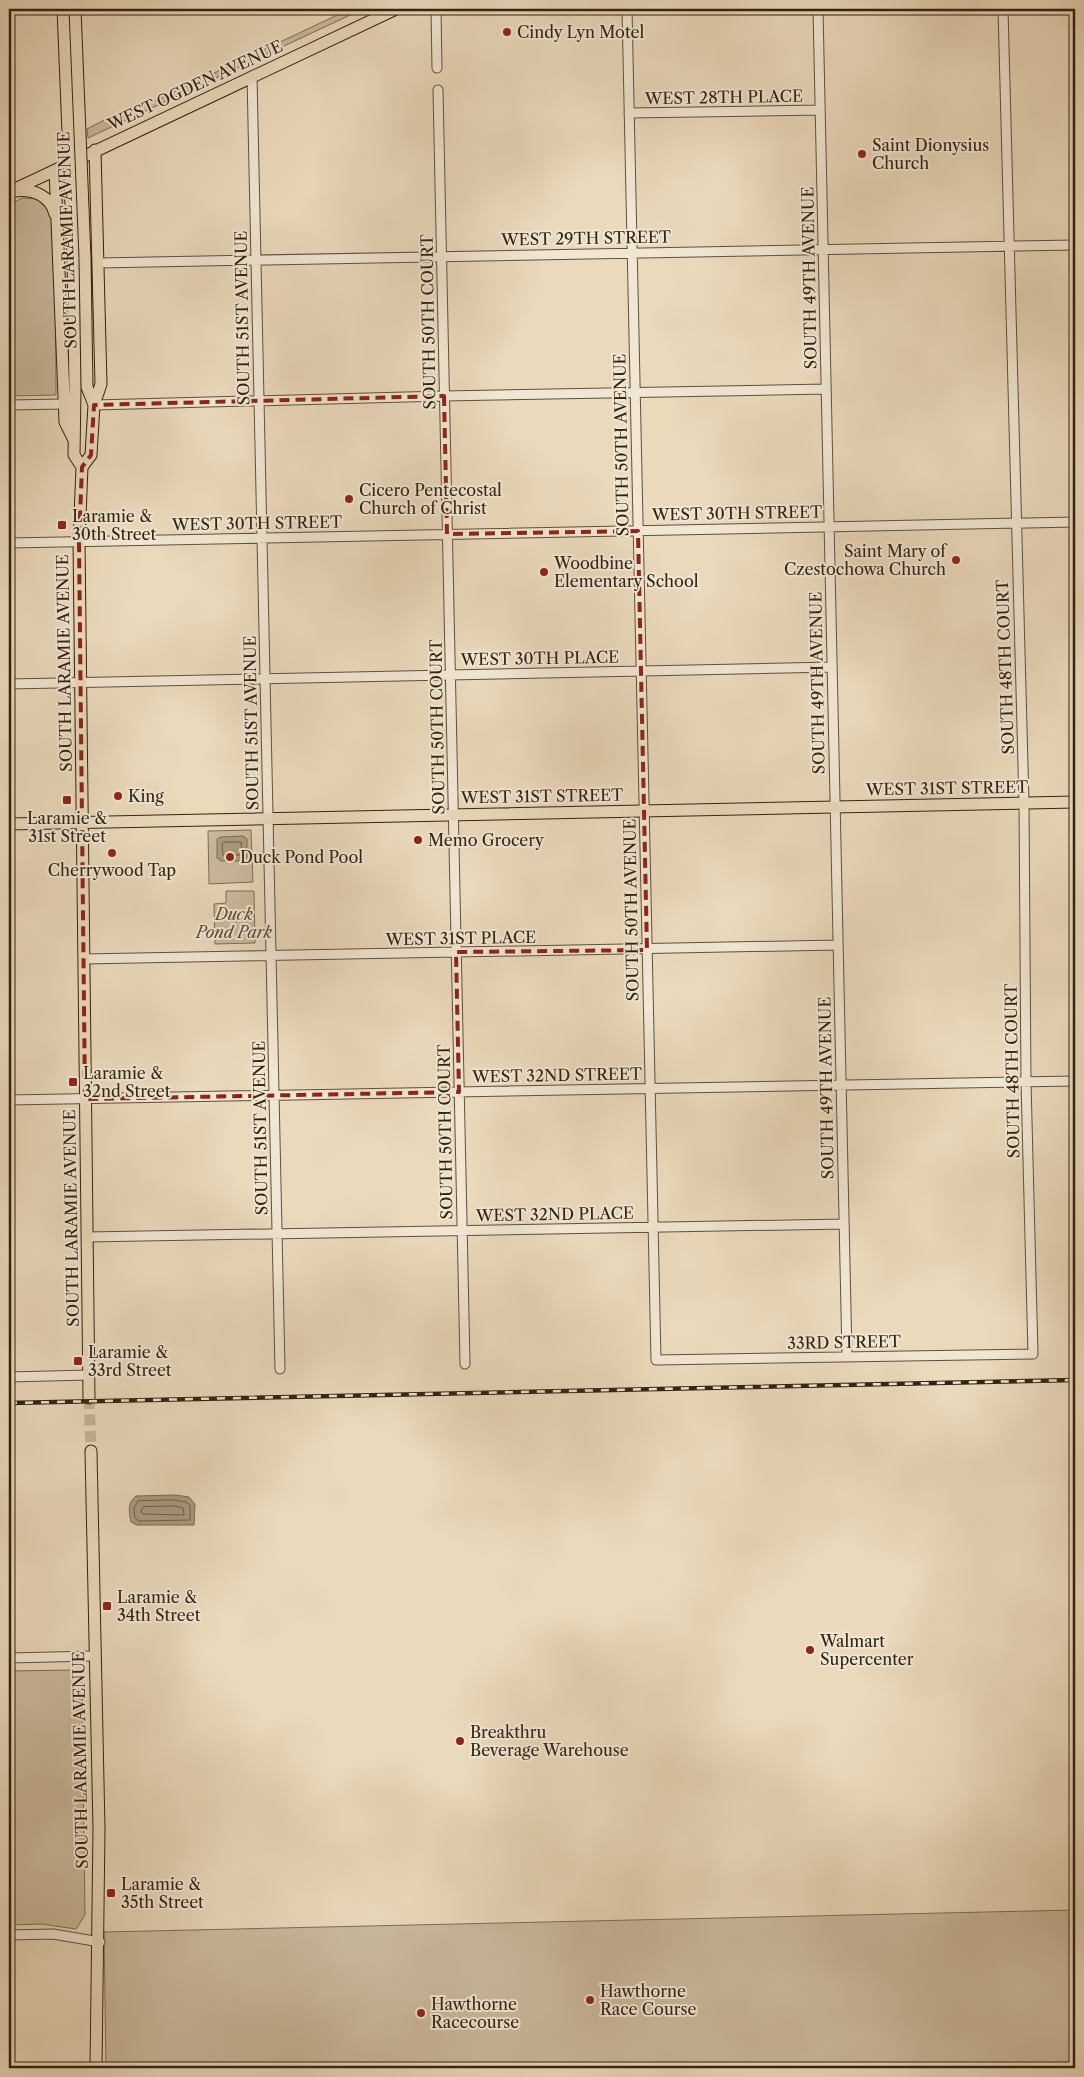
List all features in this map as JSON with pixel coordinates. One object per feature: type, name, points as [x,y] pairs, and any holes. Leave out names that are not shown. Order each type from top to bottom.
[{"type":"main road","name":"SOUTH LARAMIE AVENUE","points":[[63,9],[73,257],[76,391],[74,455],[82,468]]},
{"type":"main road","name":"SOUTH LARAMIE AVENUE","points":[[75,9],[88,387],[94,405],[91,454],[82,468],[79,541],[89,1398]]},
{"type":"main road","name":"WEST OGDEN AVENUE","points":[[10,192],[95,150],[396,9]]},
{"type":"main road","points":[[94,405],[101,384],[95,150]]},
{"type":"main road","points":[[55,170],[65,422],[74,440]]},
{"type":"main road","points":[[10,192],[32,191],[43,195],[54,208],[58,221]]},
{"type":"main road","name":"WEST 31ST STREET","points":[[9,824],[1075,802]]},
{"type":"main road","name":"SOUTH LARAMIE AVENUE","points":[[91,1451],[100,1942],[96,2068]]},
{"type":"street","points":[[436,9],[437,68]]},
{"type":"street","name":"SOUTH 50TH AVENUE","points":[[627,9],[656,1360]]},
{"type":"street","name":"SOUTH 49TH AVENUE","points":[[818,9],[847,1357]]},
{"type":"street","name":"SOUTH 48TH COURT","points":[[1003,9],[1024,803],[1026,1082],[1033,1354]]},
{"type":"street","name":"SOUTH 51ST AVENUE","points":[[252,76],[280,1368]]},
{"type":"street","name":"SOUTH 50TH COURT","points":[[438,90],[465,1364]]},
{"type":"street","name":"WEST 28TH PLACE","points":[[629,113],[820,110]]},
{"type":"street","name":"WEST 29TH STREET","points":[[98,263],[1075,244]]},
{"type":"street","points":[[94,405],[826,389]]},
{"type":"street","points":[[9,405],[64,404]]},
{"type":"street","name":"WEST 30TH STREET","points":[[9,543],[1075,522]]},
{"type":"street","name":"WEST 30TH PLACE","points":[[9,684],[832,667]]},
{"type":"street","name":"WEST 31ST PLACE","points":[[84,959],[838,945]]},
{"type":"street","name":"WEST 32ND STREET","points":[[9,1100],[1075,1081]]},
{"type":"street","name":"WEST 32ND PLACE","points":[[87,1237],[844,1224]]},
{"type":"street","name":"33RD STREET","points":[[656,1360],[1033,1354]]},
{"type":"street","points":[[9,1377],[89,1375]]},
{"type":"street","points":[[9,1658],[94,1656]]},
{"type":"street","points":[[9,1935],[53,1934],[100,1942]]},
{"type":"highlighted area","points":[[444,396],[447,534],[638,531],[647,950],[456,952],[459,1092],[85,1099],[79,541],[82,467],[91,455],[94,405]]},
{"type":"green space","points":[[350,9],[363,9],[88,138],[87,129],[116,114],[159,99]]},
{"type":"green space","points":[[22,198],[37,199],[49,206],[55,232],[56,395],[9,396],[9,205]]},
{"type":"green space","name":"Duck Pond Pool","points":[[251,830],[253,882],[209,884],[208,831]]},
{"type":"green space","name":"Duck Pond Park","points":[[226,891],[254,891],[255,943],[215,944],[214,904],[226,903]]},
{"type":"green space","points":[[9,1671],[78,1671],[82,1677],[85,1915],[76,1929],[41,1924],[9,1925]]},
{"type":"green space","name":"Hawthorne Race Course","points":[[1075,1910],[1075,2068],[106,2068],[104,1932]]},
{"type":"water","points":[[243,836],[247,839],[247,857],[244,861],[221,861],[217,858],[217,839],[221,837]]},
{"type":"water","points":[[175,1495],[189,1497],[195,1504],[194,1525],[137,1525],[131,1522],[130,1505],[136,1496]]},
{"type":"tunnel","points":[[89,1398],[91,1451]]},
{"type":"railway","points":[[9,1403],[1075,1380]]},
{"type":"place","name":"Cindy Lyn Motel","points":[[507,32]]},
{"type":"place","name":"Saint Dionysius Church","points":[[862,154]]},
{"type":"place","name":"Cicero Pentecostal Church of Christ","points":[[349,499]]},
{"type":"place","name":"Laramie & 30th Street","points":[[62,525]]},
{"type":"place","name":"Saint Mary of Czestochowa Church","points":[[956,560]]},
{"type":"place","name":"Woodbine Elementary School","points":[[544,572]]},
{"type":"place","name":"King","points":[[118,796]]},
{"type":"place","name":"Laramie & 31st Street","points":[[67,800]]},
{"type":"place","name":"Memo Grocery","points":[[418,840]]},
{"type":"place","name":"Cherrywood Tap","points":[[112,853]]},
{"type":"place","name":"Duck Pond Pool","points":[[230,857]]},
{"type":"place","name":"Laramie & 32nd Street","points":[[73,1082]]},
{"type":"place","name":"Laramie & 33rd Street","points":[[78,1361]]},
{"type":"place","name":"Laramie & 34th Street","points":[[107,1606]]},
{"type":"place","name":"Walmart Supercenter","points":[[810,1650]]},
{"type":"place","name":"Breakthru Beverage Warehouse","points":[[460,1741]]},
{"type":"place","name":"Laramie & 35th Street","points":[[111,1893]]},
{"type":"place","name":"Hawthorne Race Course","points":[[590,2000]]},
{"type":"place","name":"Hawthorne Racecourse","points":[[421,2013]]}]
